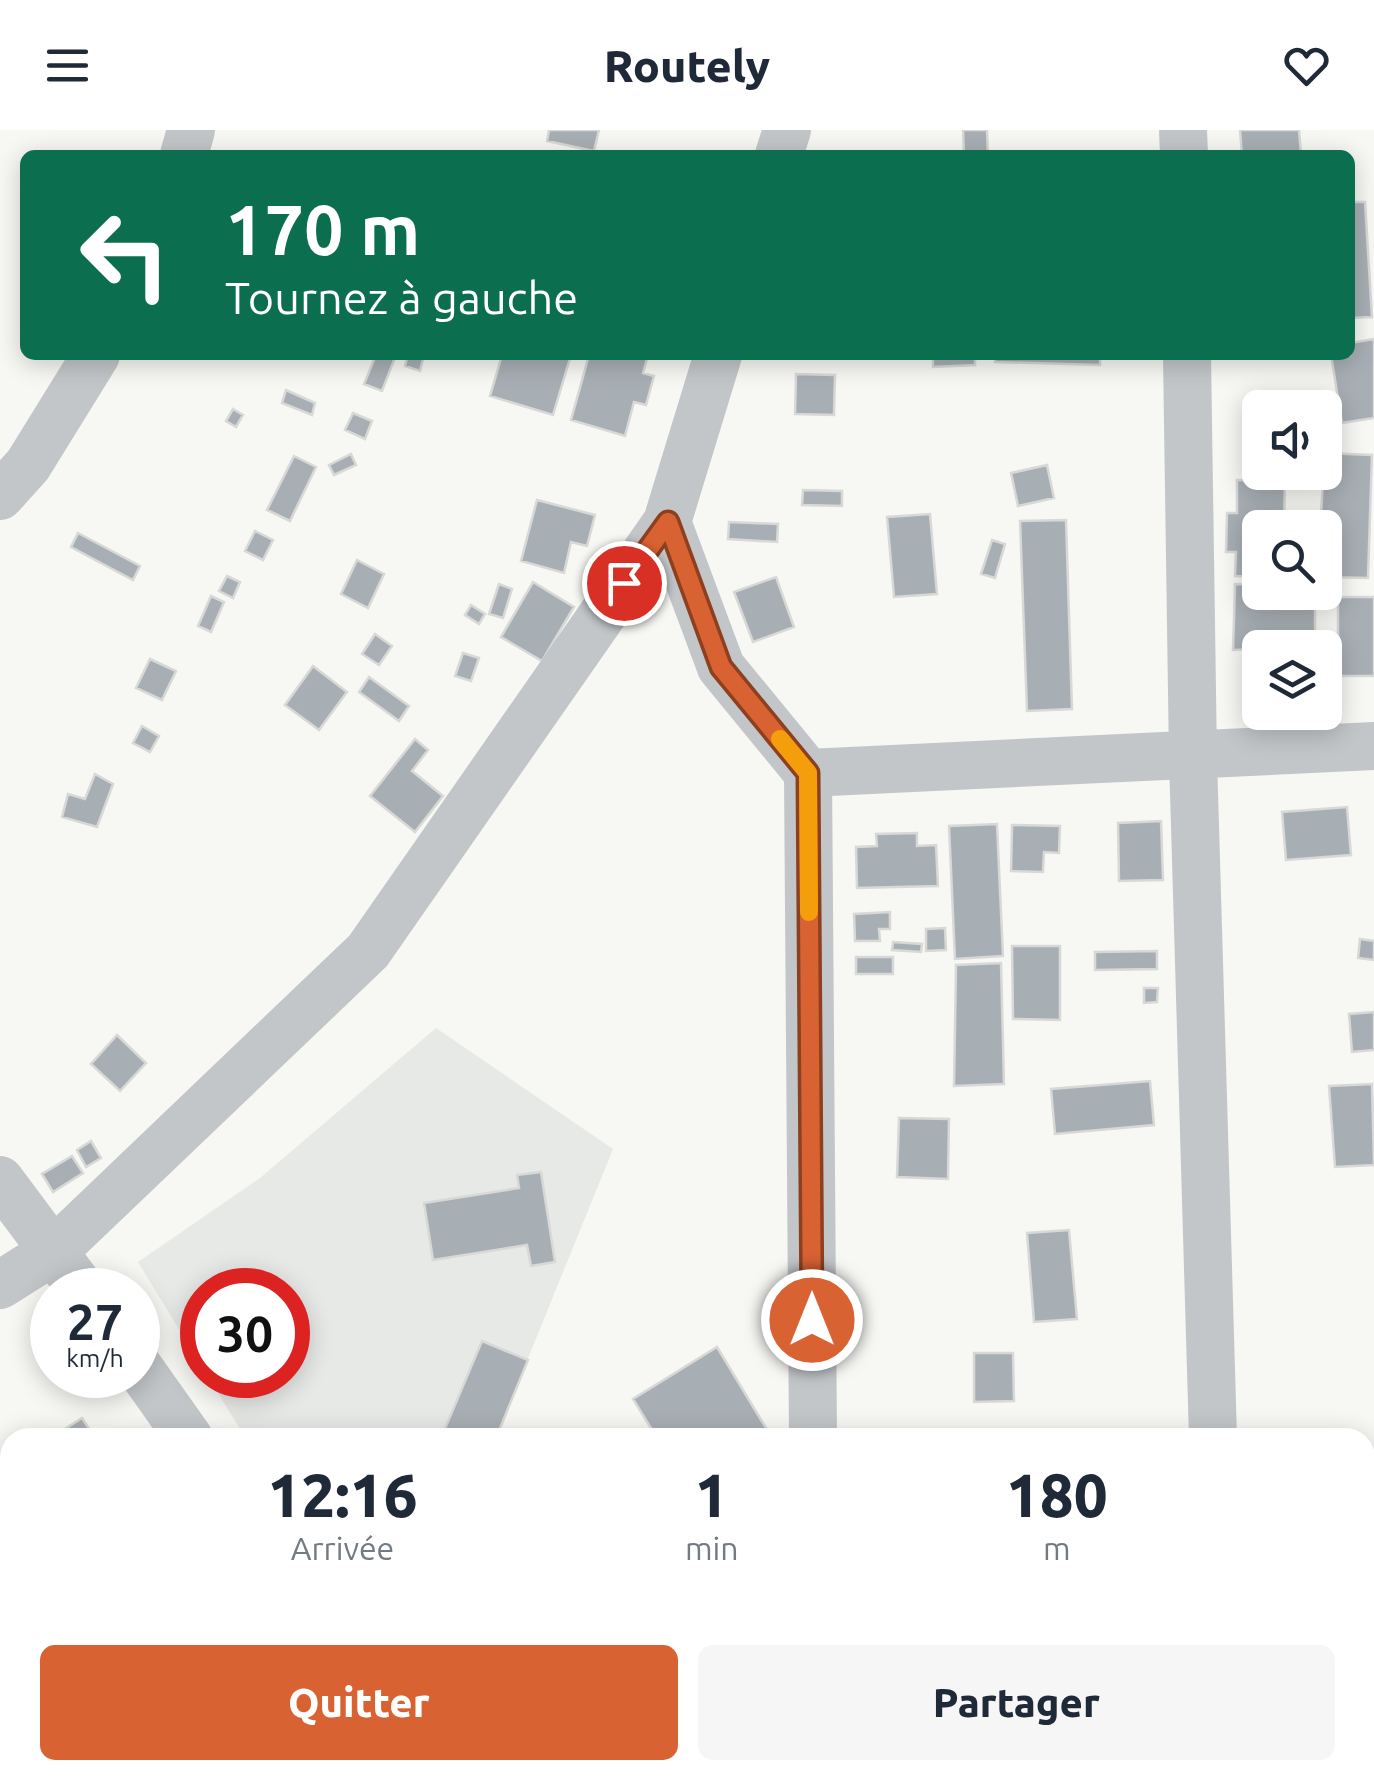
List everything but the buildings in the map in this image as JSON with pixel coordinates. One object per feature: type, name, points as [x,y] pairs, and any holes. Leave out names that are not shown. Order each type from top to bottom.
[{"type":"street","points":[[0,496],[28,465],[93,360]]},
{"type":"street","points":[[0,1285],[54,1250],[368,950],[668,522],[717,360]]},
{"type":"street","points":[[1186,360],[1192,758],[1213,1428]]},
{"type":"street","points":[[668,522],[721,667],[808,773],[813,1428]]},
{"type":"street","points":[[808,773],[1192,758],[1374,746]]},
{"type":"street","points":[[0,1180],[67,1268]]},
{"type":"street","points":[[160,1397],[182,1428]]},
{"type":"shaded area","points":[[436,1028],[613,1149],[500,1428],[239,1428],[221,1398],[310,1398],[310,1268],[180,1268],[180,1331],[160,1298],[160,1268],[142,1268],[138,1262],[260,1178]]},
{"type":"slow traffic","points":[[780,739],[808,773],[809,912]]},
{"type":"route","points":[[624,583],[668,522],[721,667],[808,773],[812,1320]]}]
